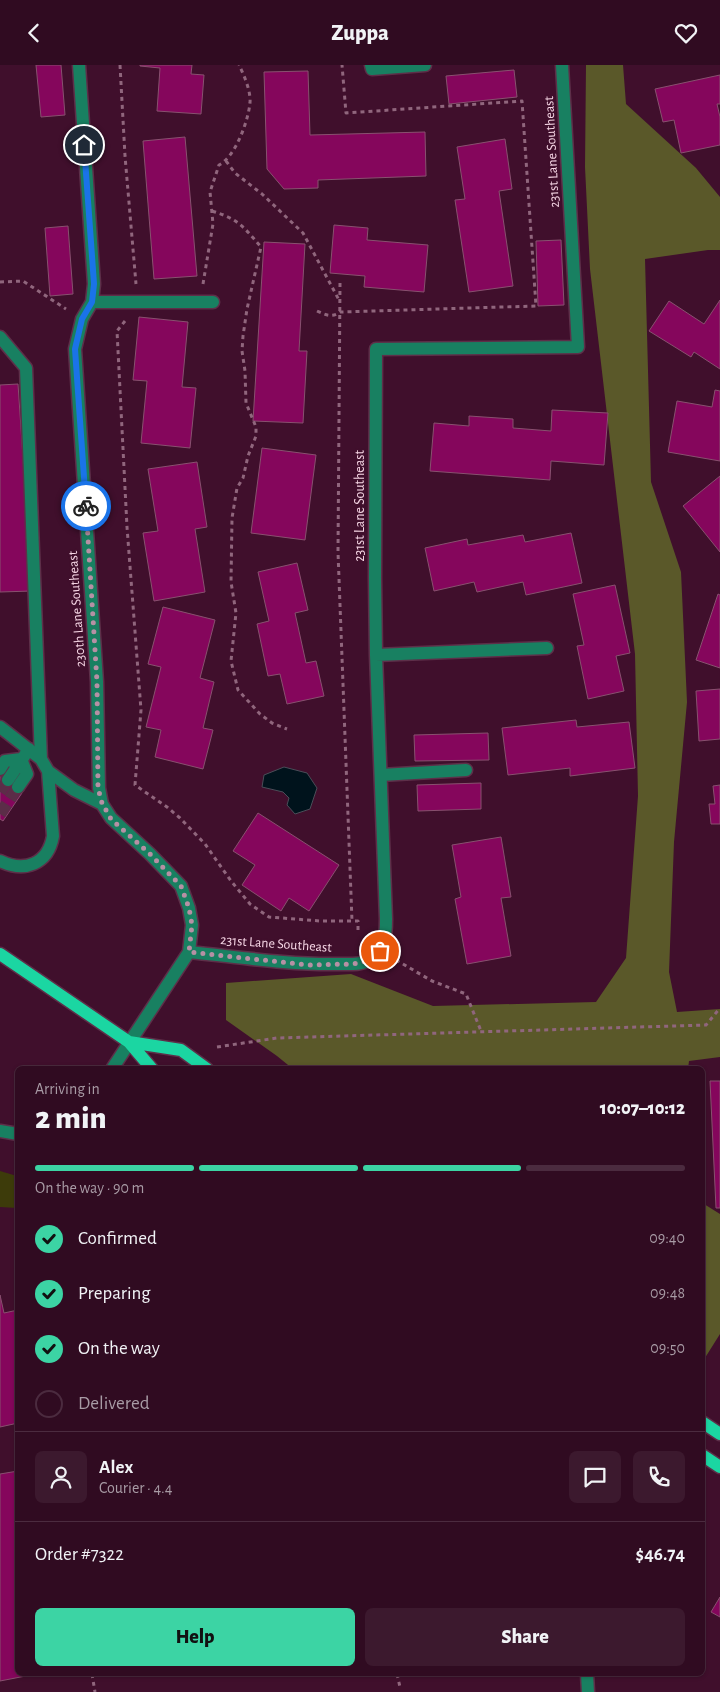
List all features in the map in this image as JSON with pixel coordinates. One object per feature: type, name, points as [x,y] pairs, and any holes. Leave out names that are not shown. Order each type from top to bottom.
[{"type":"main road","points":[[0,954],[129,1042],[149,1066]]},
{"type":"main road","points":[[129,1042],[180,1050],[203,1066]]},
{"type":"main road","points":[[705,1424],[720,1434]]},
{"type":"main road","points":[[705,1457],[720,1467]]},
{"type":"street","name":"230th Lane Southeast","points":[[79,65],[94,284],[92,302],[82,319],[75,349],[97,682],[98,788],[102,803],[111,819],[150,854],[181,886],[189,908],[192,925],[189,952],[114,1066]]},
{"type":"street","points":[[371,67],[425,65]]},
{"type":"street","name":"231st Lane Southeast","points":[[189,952],[308,965],[352,964],[369,961],[380,951],[386,937],[376,655],[376,349],[578,347],[562,65]]},
{"type":"street","points":[[92,302],[207,302]]},
{"type":"street","points":[[0,337],[26,368],[41,759],[48,771],[74,790],[102,803]]},
{"type":"street","points":[[376,655],[547,647]]},
{"type":"street","points":[[0,727],[25,754],[41,759]]},
{"type":"street","points":[[0,769],[5,761],[25,754]]},
{"type":"street","points":[[13,783],[26,774],[25,754]]},
{"type":"street","points":[[381,775],[466,770]]},
{"type":"street","points":[[0,861],[17,867],[28,866],[47,855],[53,836],[48,771]]},
{"type":"street","points":[[0,1131],[15,1134]]},
{"type":"street","points":[[587,1676],[588,1692]]},
{"type":"path","points":[[120,65],[125,155],[138,302],[117,331],[127,527],[141,710],[135,785],[180,817],[205,844],[250,904],[269,917],[320,921],[358,921],[358,934]]},
{"type":"path","points":[[207,302],[213,224],[210,192],[219,165],[226,161],[241,136],[250,101],[245,77],[240,65]]},
{"type":"path","points":[[318,311],[330,316],[340,312],[536,306],[522,101],[346,113],[342,65]]},
{"type":"path","points":[[226,161],[235,173],[262,194],[303,233],[340,302]]},
{"type":"path","points":[[212,211],[236,221],[261,247],[243,336],[242,351],[246,403],[256,427],[256,436],[248,456],[244,478],[237,488],[232,518],[230,581],[236,613],[231,661],[238,690],[260,714],[272,723],[287,729]]},
{"type":"path","points":[[0,282],[23,281],[82,319]]},
{"type":"path","points":[[340,283],[338,552],[352,921]]},
{"type":"path","points":[[380,951],[432,981],[466,994],[481,1031]]},
{"type":"path","points":[[217,1047],[277,1038],[706,1025],[720,1008]]},
{"type":"path","points":[[92,1676],[95,1692]]},
{"type":"path","points":[[397,1676],[400,1687]]},
{"type":"shaded area","points":[[586,65],[623,65],[626,104],[696,168],[720,197],[720,250],[645,259],[651,482],[681,572],[687,702],[674,842],[669,972],[677,1012],[720,1009],[720,1057],[689,1061],[688,1066],[289,1066],[226,1020],[226,983],[351,974],[433,1006],[596,1002],[626,958],[638,796],[635,654],[590,269],[585,167]]},
{"type":"shaded area","points":[[0,1171],[15,1175],[15,1208],[0,1207]]},
{"type":"shaded area","points":[[705,1205],[720,1214],[720,1334],[705,1358]]},
{"type":"water","points":[[284,767],[307,773],[317,788],[310,809],[295,814],[287,805],[289,798],[283,792],[262,787],[264,775]]},
{"type":"building","points":[[36,65],[61,65],[65,115],[41,117]]},
{"type":"building","points":[[140,65],[192,65],[191,74],[204,75],[201,114],[157,111],[160,68]]},
{"type":"building","points":[[514,70],[517,97],[449,104],[446,76]]},
{"type":"building","points":[[308,71],[310,135],[425,132],[426,176],[318,180],[318,188],[284,189],[267,169],[264,72]]},
{"type":"building","points":[[720,75],[720,104],[717,104],[720,117],[720,145],[681,153],[674,120],[663,122],[655,89]]},
{"type":"building","points":[[185,137],[197,276],[154,279],[143,141]]},
{"type":"building","points":[[505,139],[512,189],[499,191],[513,286],[469,292],[455,200],[465,199],[457,147]]},
{"type":"building","points":[[334,225],[368,228],[367,240],[428,245],[424,292],[364,287],[365,276],[330,273]]},
{"type":"building","points":[[68,226],[73,294],[50,296],[45,228]]},
{"type":"building","points":[[561,240],[564,305],[538,306],[536,241]]},
{"type":"building","points":[[264,242],[305,244],[299,351],[307,351],[303,423],[253,421]]},
{"type":"building","points":[[720,300],[720,369],[694,352],[691,357],[649,331],[669,301],[704,324]]},
{"type":"building","points":[[139,317],[188,322],[182,387],[196,388],[190,448],[141,443],[147,381],[133,380]]},
{"type":"building","points":[[18,384],[32,591],[0,592],[0,385]]},
{"type":"building","points":[[715,390],[720,391],[720,461],[668,452],[677,401],[712,407]]},
{"type":"building","points":[[552,410],[608,413],[604,465],[551,461],[550,480],[430,471],[434,423],[469,426],[469,416],[513,419],[513,428],[551,431]]},
{"type":"building","points":[[262,448],[316,455],[305,540],[251,533]]},
{"type":"building","points":[[197,462],[207,527],[195,529],[205,592],[154,601],[143,533],[158,531],[148,469]]},
{"type":"building","points":[[720,476],[720,552],[683,506]]},
{"type":"building","points":[[571,533],[582,583],[526,595],[523,582],[477,592],[474,582],[434,591],[425,548],[467,539],[468,545],[523,535],[525,542]]},
{"type":"building","points":[[297,563],[308,610],[295,613],[306,663],[316,661],[324,696],[287,704],[280,674],[268,676],[257,624],[269,621],[258,572]]},
{"type":"building","points":[[615,585],[630,653],[616,656],[624,691],[588,699],[577,646],[584,645],[573,594]]},
{"type":"building","points":[[718,594],[720,595],[720,668],[696,660]]},
{"type":"building","points":[[163,607],[215,620],[200,678],[214,682],[203,728],[213,730],[203,769],[155,757],[161,730],[146,727],[161,667],[148,664]]},
{"type":"building","points":[[720,689],[720,739],[699,741],[696,691]]},
{"type":"building","points":[[576,720],[577,727],[629,722],[635,768],[570,776],[570,768],[508,775],[502,728]]},
{"type":"building","points":[[488,733],[489,760],[415,761],[414,735]]},
{"type":"building","points":[[0,775],[24,790],[3,821],[0,819]]},
{"type":"building","points":[[481,783],[481,809],[418,811],[417,785]]},
{"type":"building","points":[[720,785],[720,824],[711,824],[709,804],[715,804],[713,786]]},
{"type":"building","points":[[258,813],[339,865],[309,911],[289,898],[281,911],[242,885],[255,865],[233,851]]},
{"type":"building","points":[[501,837],[511,897],[501,898],[511,956],[467,964],[455,899],[461,897],[452,845]]},
{"type":"building","points":[[710,1081],[720,1081],[720,1208],[716,1208]]},
{"type":"building","points":[[0,1295],[4,1313],[15,1311],[15,1424],[0,1427]]},
{"type":"building","points":[[15,1472],[15,1676],[26,1676],[0,1681],[0,1474]]},
{"type":"building","points":[[720,1597],[720,1617],[711,1612]]},
{"type":"tunnel","points":[[0,792],[8,780]]},
{"type":"tunnel","points":[[0,814],[18,787]]},
{"type":"way so far","points":[[86,506],[97,682],[98,788],[102,803],[111,819],[150,854],[181,886],[189,908],[192,925],[189,952],[308,965],[352,964],[369,961],[380,951]]},
{"type":"route","points":[[84,145],[94,284],[92,302],[82,319],[75,349],[86,506]]}]
